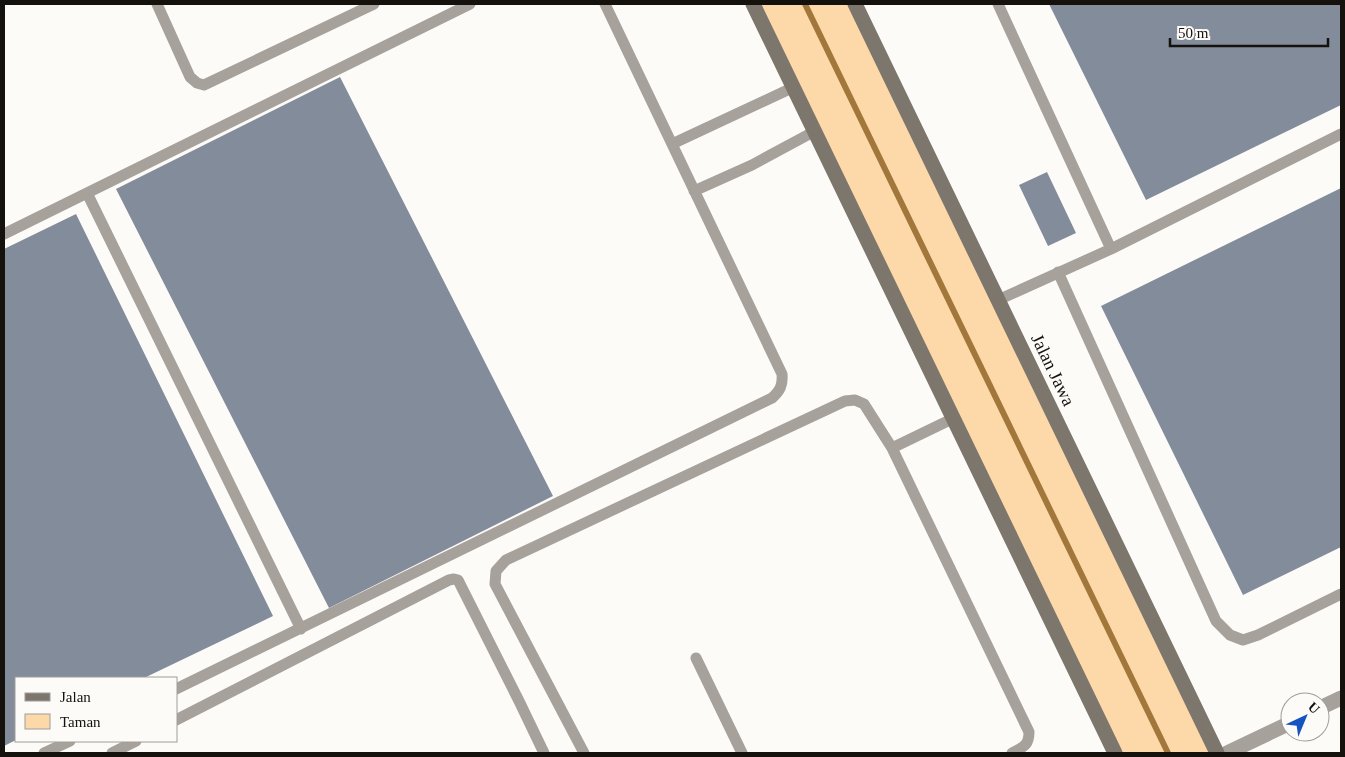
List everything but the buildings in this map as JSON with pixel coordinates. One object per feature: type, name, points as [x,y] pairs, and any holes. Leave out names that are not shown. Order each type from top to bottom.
[{"type":"street","points":[[754,4],[1116,753]]},
{"type":"street","name":"Jalan Jawa","points":[[854,4],[1217,753]]},
{"type":"street","points":[[1227,753],[1280,728]]},
{"type":"lane","points":[[157,4],[190,77],[204,85],[374,4]]},
{"type":"lane","points":[[4,234],[470,4]]},
{"type":"lane","points":[[178,688],[772,398],[778,392],[783,383],[782,374],[605,4]]},
{"type":"lane","points":[[998,4],[1111,249]]},
{"type":"lane","points":[[672,144],[794,87]]},
{"type":"lane","points":[[694,191],[752,165],[815,131]]},
{"type":"lane","points":[[998,300],[1111,249],[1341,134]]},
{"type":"lane","points":[[87,194],[301,629]]},
{"type":"lane","points":[[1058,272],[1216,621],[1230,635],[1243,640],[1258,635],[1341,594]]},
{"type":"lane","points":[[584,753],[495,584],[496,571],[506,560],[845,401],[855,400],[864,404],[892,448],[1029,732],[1029,739],[1025,746],[1012,753]]},
{"type":"lane","points":[[892,448],[954,418]]},
{"type":"lane","points":[[178,719],[454,579],[458,580],[544,753]]},
{"type":"lane","points":[[696,658],[742,753]]},
{"type":"lane","points":[[44,753],[68,742]]},
{"type":"lane","points":[[112,753],[134,742]]},
{"type":"green space","points":[[753,4],[854,4],[1217,753],[1115,753]]},
{"type":"waterway","points":[[805,4],[1168,753]]}]
